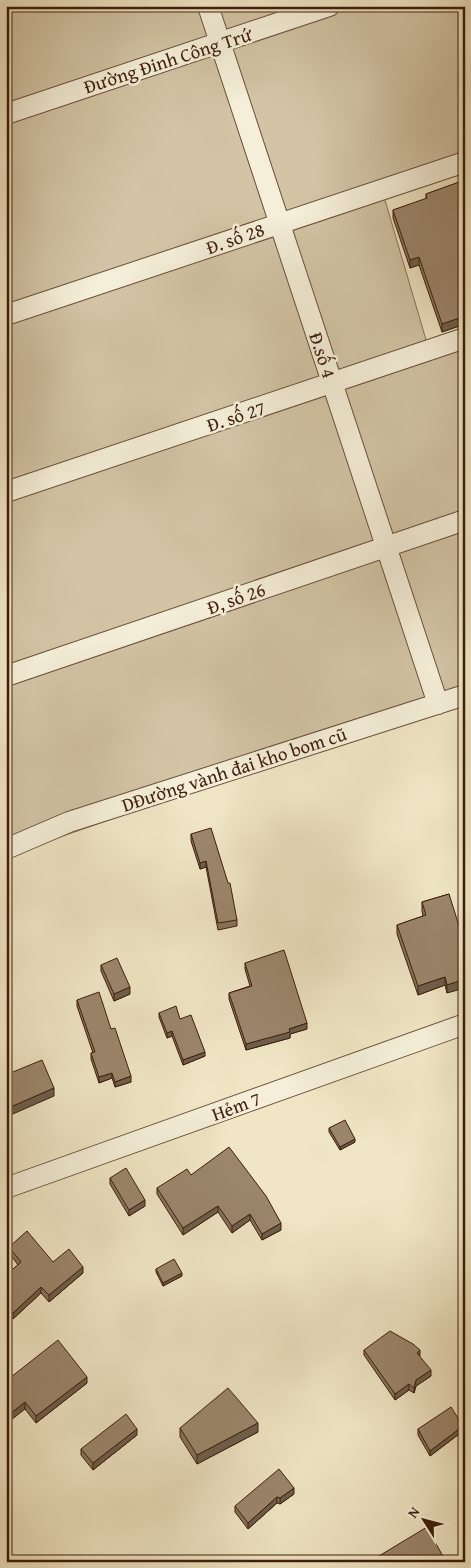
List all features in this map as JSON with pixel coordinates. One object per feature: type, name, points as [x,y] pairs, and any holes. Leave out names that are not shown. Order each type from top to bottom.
[{"type":"street","name":"Đ.số 4","points":[[208,6],[438,704]]},
{"type":"street","name":"Đường Đinh Công Trứ","points":[[6,114],[329,6]]},
{"type":"street","name":"Đ. số 28","points":[[6,315],[465,162]]},
{"type":"street","name":"Đ. số 27","points":[[6,492],[465,338]]},
{"type":"street","name":"Đ, số 26","points":[[6,676],[465,520]]},
{"type":"street","name":"DĐường vành đai kho bom cũ","points":[[6,849],[69,822],[465,696]]},
{"type":"street","points":[[98,813],[465,696]]},
{"type":"street","name":"Hẻm 7","points":[[6,1188],[465,1024]]},
{"type":"shaded area","points":[[6,6],[465,6],[465,162],[382,190],[429,350],[465,338],[465,695],[6,856]]},
{"type":"building","points":[[465,180],[465,316],[442,324],[419,257],[410,260],[393,210],[427,198],[426,194]]},
{"type":"building","points":[[211,828],[228,883],[230,883],[237,920],[218,923],[206,861],[200,863],[191,834]]},
{"type":"building","points":[[449,894],[465,945],[465,979],[447,985],[445,977],[418,986],[397,925],[426,915],[422,902]]},
{"type":"building","points":[[284,950],[307,1023],[289,1029],[290,1032],[246,1044],[229,993],[252,986],[245,963]]},
{"type":"building","points":[[117,958],[130,987],[114,994],[101,965]]},
{"type":"building","points":[[99,992],[111,1029],[115,1028],[131,1076],[115,1082],[112,1073],[99,1077],[91,1053],[95,1052],[77,1000]]},
{"type":"building","points":[[176,1006],[180,1019],[191,1015],[205,1052],[183,1060],[172,1031],[167,1033],[159,1013]]},
{"type":"building","points":[[42,1060],[54,1088],[6,1109],[6,1069],[8,1074]]},
{"type":"building","points":[[345,1120],[355,1139],[340,1147],[329,1128]]},
{"type":"building","points":[[229,1147],[266,1196],[281,1223],[262,1234],[250,1214],[232,1226],[218,1206],[183,1228],[157,1188],[187,1169],[191,1175]]},
{"type":"building","points":[[126,1168],[145,1200],[129,1210],[110,1178]]},
{"type":"building","points":[[27,1231],[53,1262],[69,1249],[83,1267],[49,1295],[41,1287],[13,1313],[6,1306],[6,1275],[21,1262],[9,1247]]},
{"type":"building","points":[[174,1259],[182,1273],[163,1283],[156,1269]]},
{"type":"building","points":[[390,1331],[420,1350],[417,1353],[431,1370],[416,1380],[414,1388],[409,1384],[395,1394],[364,1350]]},
{"type":"building","points":[[58,1340],[87,1377],[36,1416],[25,1402],[6,1417],[6,1381]]},
{"type":"building","points":[[228,1388],[258,1423],[197,1455],[180,1428]]},
{"type":"building","points":[[451,1407],[463,1426],[430,1451],[418,1429]]},
{"type":"building","points":[[126,1414],[137,1429],[93,1463],[81,1449]]},
{"type":"building","points":[[279,1469],[294,1488],[280,1498],[277,1497],[248,1523],[235,1506]]},
{"type":"building","points":[[427,1527],[446,1562],[369,1562]]},
{"type":"building","points":[[337,1556],[341,1562],[329,1562]]}]
